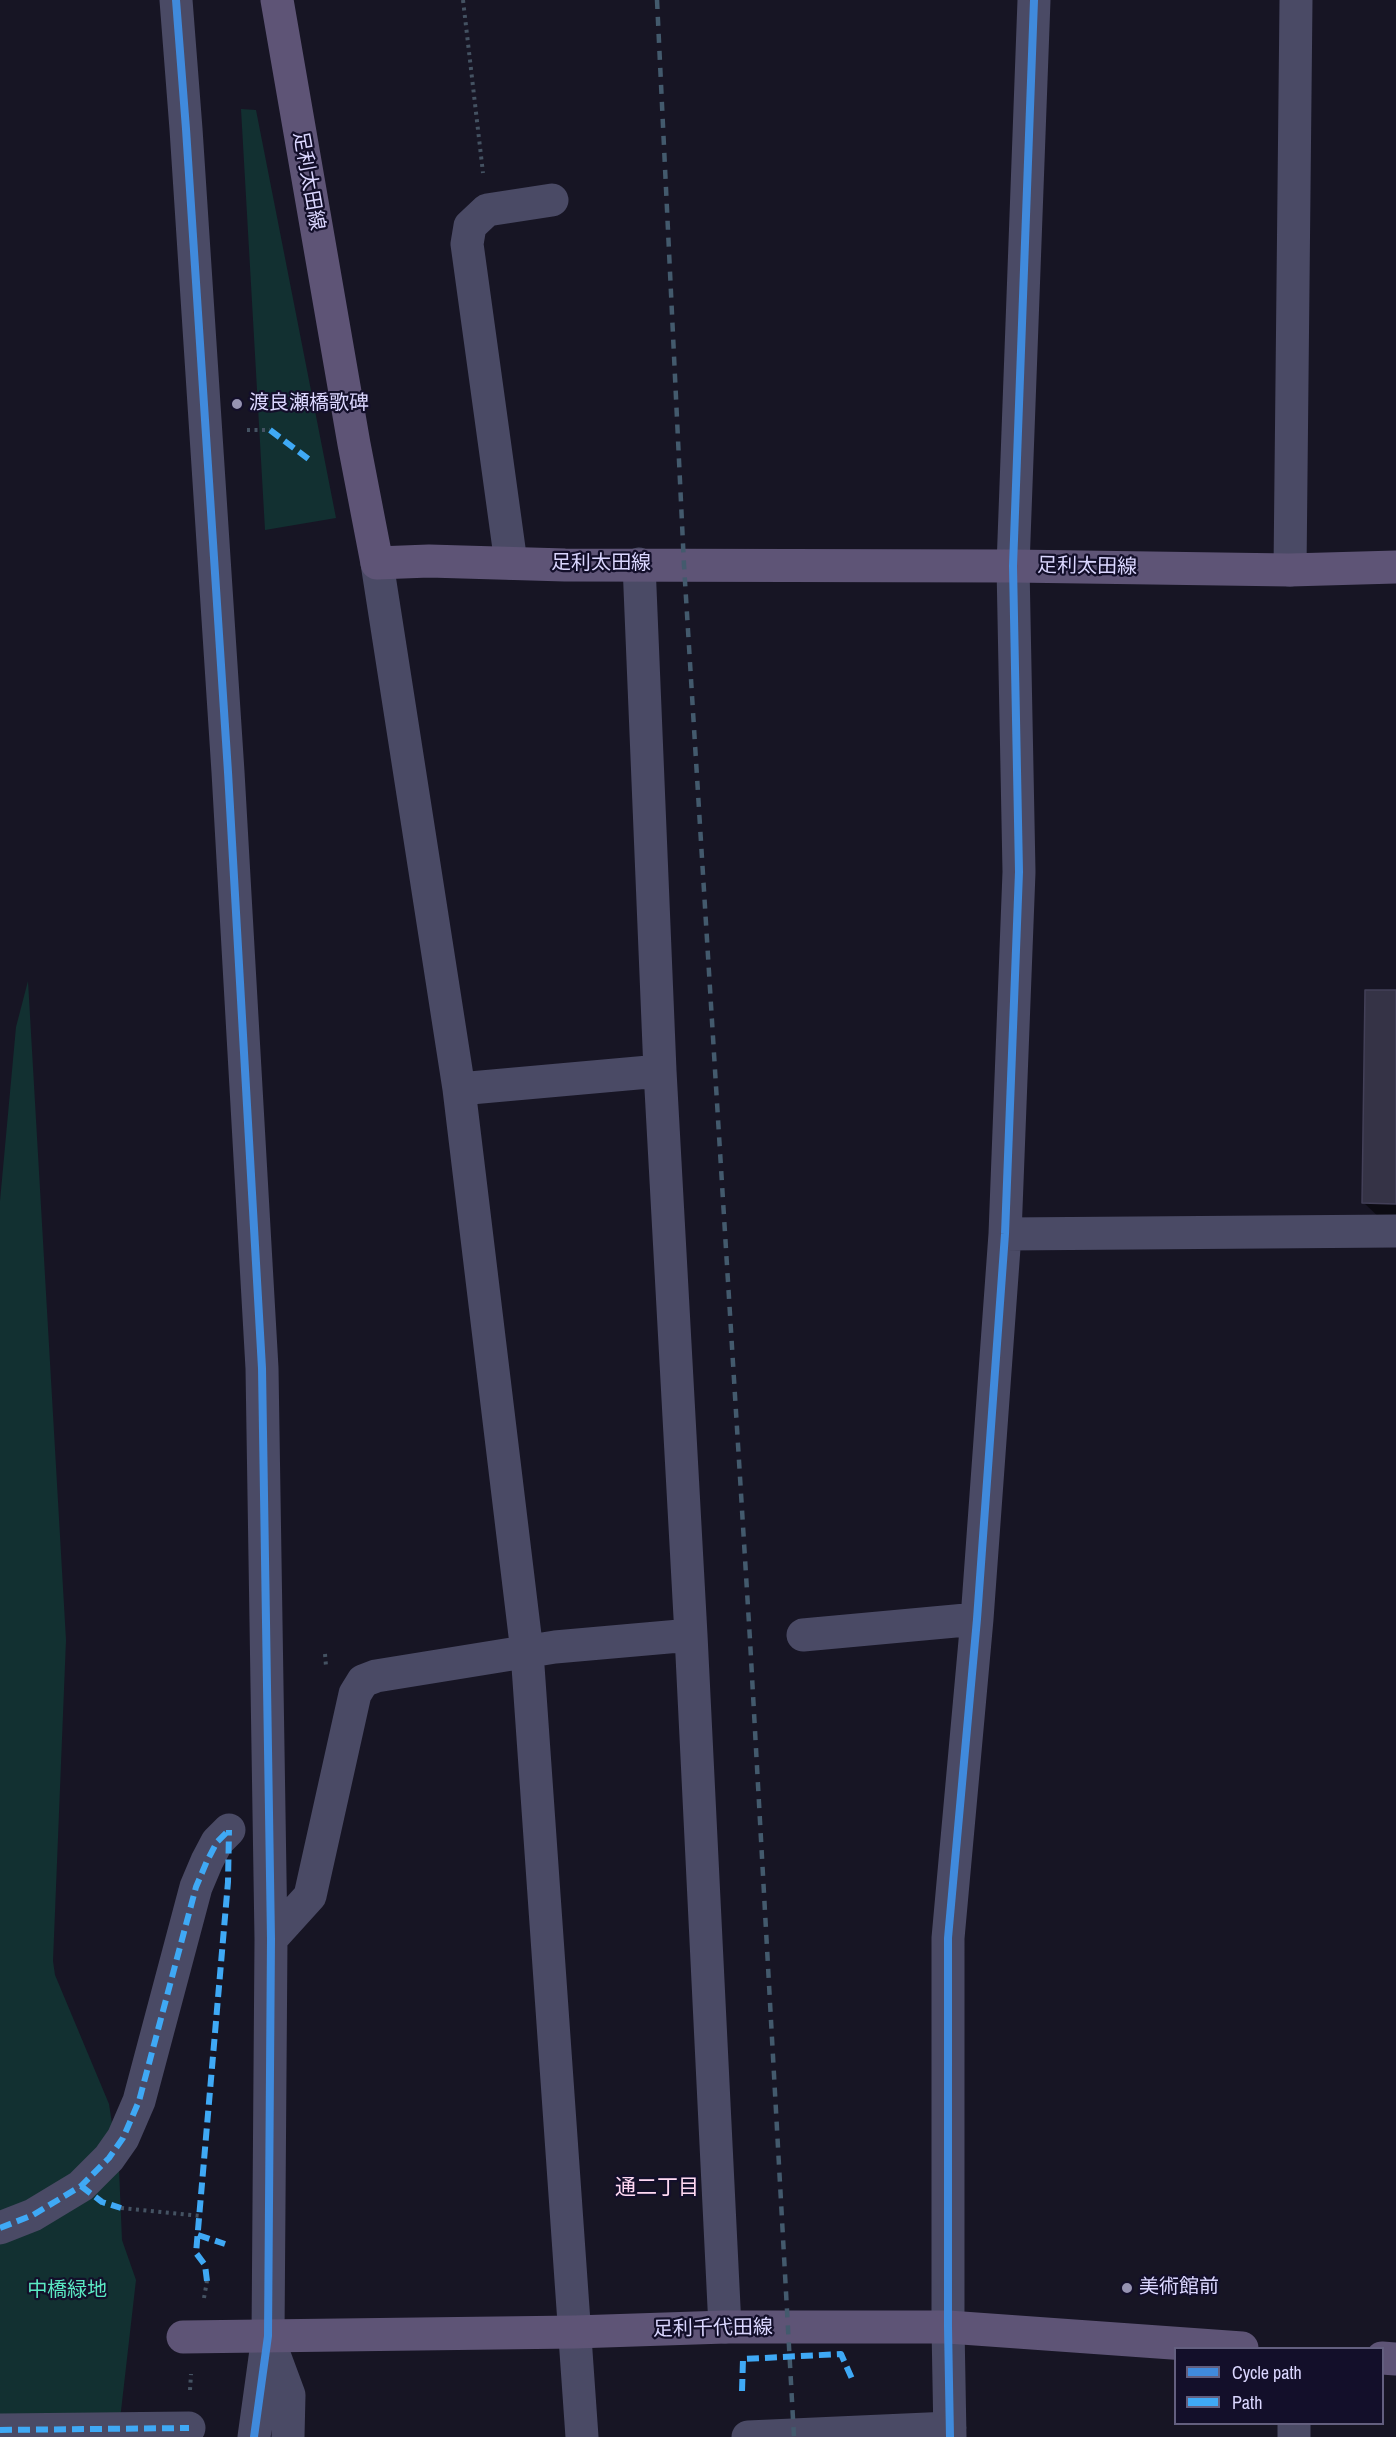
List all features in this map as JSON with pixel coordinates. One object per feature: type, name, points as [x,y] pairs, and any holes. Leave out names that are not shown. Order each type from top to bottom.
[{"type":"main road","name":"足利太田線","points":[[277,0],[377,563],[429,561],[1290,570],[1396,567]]},
{"type":"main road","name":"足利千代田線","points":[[183,2337],[575,2332],[725,2327],[948,2326],[1216,2347]]},
{"type":"street","points":[[176,0],[228,772],[262,1368],[271,1939],[268,2336],[254,2437]]},
{"type":"street","points":[[748,2437],[950,2432],[948,1938],[977,1619],[1005,1234],[1018,872],[1013,566],[1034,0]]},
{"type":"street","points":[[1290,570],[1296,0]]},
{"type":"street","points":[[511,563],[467,244],[470,226],[487,210],[552,200]]},
{"type":"street","points":[[377,563],[459,1089],[527,1652],[582,2437]]},
{"type":"street","points":[[639,564],[660,1071],[692,1635],[725,2327]]},
{"type":"street","points":[[459,1089],[660,1071]]},
{"type":"street","points":[[1005,1234],[1396,1231]]},
{"type":"street","points":[[803,1635],[977,1619]]},
{"type":"street","points":[[271,1939],[310,1896],[355,1694],[363,1681],[376,1676],[555,1647],[692,1635]]},
{"type":"street","points":[[0,2228],[33,2215],[81,2186],[109,2158],[123,2138],[139,2101],[196,1887],[207,1861],[218,1842],[229,1830]]},
{"type":"street","points":[[268,2336],[289,2395],[288,2437]]},
{"type":"street","points":[[0,2430],[189,2428]]},
{"type":"path","points":[[463,0],[487,210]]},
{"type":"path","points":[[247,430],[270,430]]},
{"type":"path","points":[[120,2208],[200,2216]]},
{"type":"path","points":[[202,2307],[207,2281]]},
{"type":"green space","points":[[241,109],[256,110],[336,518],[265,530]]},
{"type":"green space","name":"中橋緑地","points":[[28,981],[66,1640],[53,1961],[55,1975],[109,2104],[119,2169],[122,2240],[136,2280],[118,2437],[0,2437],[0,1201],[16,1027]]},
{"type":"building","points":[[1365,990],[1396,990],[1396,1204],[1362,1203]]},
{"type":"railway","points":[[657,0],[684,565],[750,1640],[794,2437]]},
{"type":"marked path","points":[[270,430],[311,461]]},
{"type":"marked path","points":[[0,2228],[33,2215],[81,2186],[109,2158],[123,2138],[139,2101],[196,1887],[217,1842],[229,1830]]},
{"type":"marked path","points":[[207,2281],[205,2265],[196,2253],[228,1882],[229,1830]]},
{"type":"marked path","points":[[81,2186],[102,2202],[121,2208]]},
{"type":"marked path","points":[[198,2235],[225,2244]]},
{"type":"marked path","points":[[742,2391],[743,2359],[841,2354],[853,2381]]},
{"type":"marked path","points":[[0,2430],[189,2428]]},
{"type":"cycle path","points":[[176,0],[228,772],[262,1368],[271,1939],[268,2336],[254,2437]]},
{"type":"cycle path","points":[[950,2437],[948,1938],[977,1619],[1005,1234],[1019,872],[1013,566],[1034,0]]},
{"type":"place","name":"渡良瀬橋歌碑","points":[[237,404]]},
{"type":"place","name":"美術館前","points":[[1127,2288]]},
{"type":"district","name":"通二丁目","points":[[657,2188]]}]
